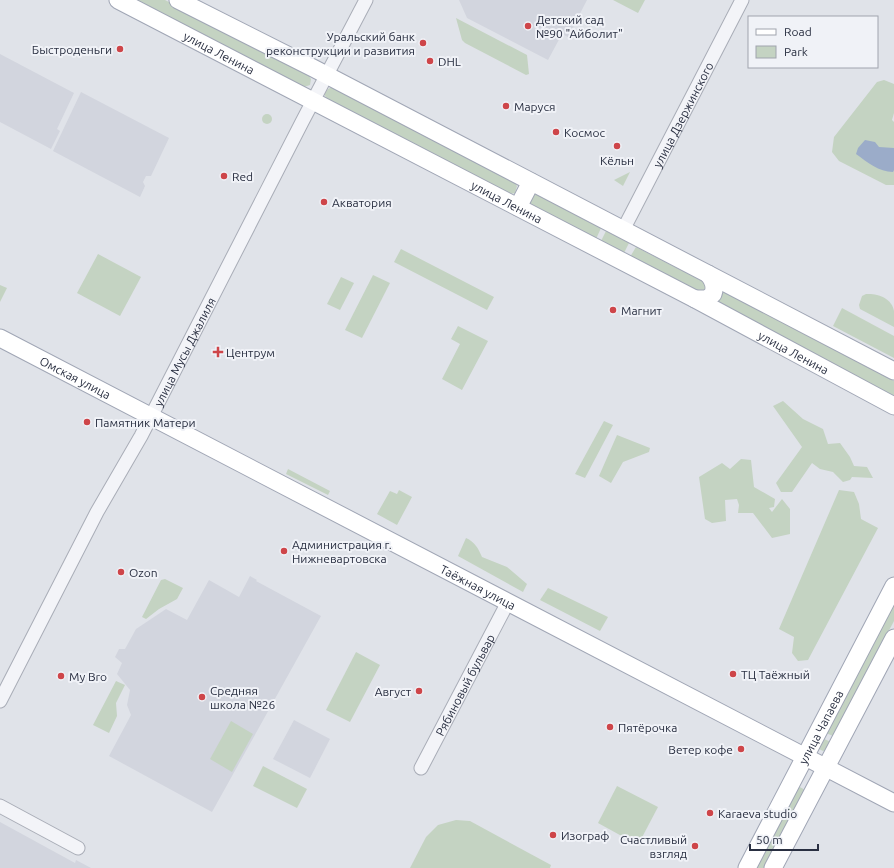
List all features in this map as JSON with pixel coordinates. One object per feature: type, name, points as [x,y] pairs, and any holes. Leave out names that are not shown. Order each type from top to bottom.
[{"type":"main road","name":"улица Ленина","points":[[118,0],[694,299],[894,406]]},
{"type":"main road","points":[[178,0],[327,75],[894,370]]},
{"type":"main road","points":[[518,207],[531,182]]},
{"type":"main road","points":[[694,299],[707,299],[713,294],[714,286],[708,274]]},
{"type":"main road","name":"Омская улица","points":[[0,338],[151,416]]},
{"type":"main road","name":"Таёжная улица","points":[[151,416],[805,757]]},
{"type":"main road","name":"улица Чапаева","points":[[747,868],[894,586]]},
{"type":"main road","name":"улица Чапаева","points":[[774,868],[894,638]]},
{"type":"main road","points":[[805,757],[894,804]]},
{"type":"street","name":"улица Мусы Джалиля","points":[[0,701],[97,512],[151,416],[366,0]]},
{"type":"street","name":"улица Дзержинского","points":[[623,230],[742,0]]},
{"type":"street","name":"Рябиновый бульвар","points":[[421,768],[508,602]]},
{"type":"street","points":[[0,806],[78,848]]},
{"type":"shaded area","name":"Детский сад №90 \"Айболит\"","points":[[459,0],[587,0],[568,37],[562,34],[548,60],[467,18]]},
{"type":"shaded area","points":[[0,54],[74,93],[57,129],[60,131],[51,149],[0,122]]},
{"type":"shaded area","points":[[81,92],[169,138],[151,176],[146,176],[143,182],[145,186],[140,197],[53,151]]},
{"type":"shaded area","name":"Средняя школа №26","points":[[250,576],[257,580],[256,581],[321,616],[212,812],[109,756],[131,715],[127,705],[130,690],[117,674],[122,663],[115,657],[119,649],[125,649],[136,629],[166,609],[187,620],[209,580],[239,597]]},
{"type":"shaded area","points":[[294,720],[330,739],[310,778],[273,759]]},
{"type":"shaded area","points":[[0,822],[75,863],[76,860],[91,868],[0,868]]},
{"type":"green space","points":[[137,0],[165,0],[307,73],[311,79],[310,85],[304,87],[299,86]]},
{"type":"green space","points":[[613,0],[645,0],[638,13]]},
{"type":"green space","points":[[456,18],[527,55],[529,74],[526,75],[465,43],[462,40]]},
{"type":"green space","points":[[884,80],[894,84],[894,113],[892,120],[894,122],[894,185],[886,185],[839,161],[832,152],[834,137],[877,82]]},
{"type":"green space","points":[[330,88],[334,88],[515,183],[517,186],[515,193],[510,194],[327,99],[324,94]]},
{"type":"green space","points":[[265,114],[269,114],[271,115],[271,123],[265,124],[262,121],[262,117]]},
{"type":"green space","points":[[630,172],[623,186],[614,180]]},
{"type":"green space","points":[[534,195],[537,195],[601,228],[596,239],[531,205],[530,203]]},
{"type":"green space","points":[[606,231],[629,243],[624,253],[601,241]]},
{"type":"green space","points":[[636,247],[704,282],[707,285],[705,291],[698,293],[630,257]]},
{"type":"green space","points":[[401,249],[494,297],[487,310],[394,262]]},
{"type":"green space","points":[[98,254],[141,277],[120,316],[77,293]]},
{"type":"green space","points":[[373,275],[390,283],[362,338],[345,330]]},
{"type":"green space","points":[[341,277],[354,283],[340,310],[327,304]]},
{"type":"green space","points":[[0,285],[7,288],[0,302]]},
{"type":"green space","points":[[722,291],[894,381],[894,396],[715,302]]},
{"type":"green space","points":[[866,294],[875,294],[883,297],[893,306],[894,327],[860,309],[859,305],[862,296]]},
{"type":"green space","points":[[842,308],[894,336],[894,358],[833,326]]},
{"type":"green space","points":[[458,326],[488,341],[462,390],[442,379],[460,344],[451,339]]},
{"type":"green space","points":[[783,401],[803,419],[823,429],[828,444],[840,443],[850,457],[854,466],[867,467],[873,478],[852,477],[850,480],[843,482],[833,472],[820,469],[812,463],[792,492],[781,492],[776,483],[802,447],[773,406]]},
{"type":"green space","points":[[604,421],[613,425],[585,478],[575,474]]},
{"type":"green space","points":[[617,435],[650,448],[649,452],[623,462],[611,483],[599,476]]},
{"type":"green space","points":[[741,459],[751,460],[754,487],[775,499],[774,507],[769,508],[772,512],[782,499],[790,509],[790,534],[772,538],[753,513],[738,513],[739,505],[737,499],[725,500],[726,521],[712,523],[705,519],[699,477],[722,463],[730,469]]},
{"type":"green space","points":[[288,469],[330,491],[328,495],[286,474]]},
{"type":"green space","points":[[399,490],[412,497],[397,525],[377,514],[390,491],[397,494]]},
{"type":"green space","points":[[839,490],[854,492],[859,504],[861,519],[878,528],[808,660],[798,661],[792,653],[794,637],[779,629]]},
{"type":"green space","points":[[466,538],[472,541],[482,557],[507,567],[527,584],[523,592],[458,556]]},
{"type":"green space","points":[[165,579],[183,588],[177,599],[159,609],[146,619],[142,617],[161,580]]},
{"type":"green space","points":[[548,588],[608,617],[600,631],[540,600]]},
{"type":"green space","points":[[894,603],[894,621],[833,736],[826,733]]},
{"type":"green space","points":[[356,652],[380,665],[350,722],[326,710]]},
{"type":"green space","points":[[116,681],[125,685],[116,703],[117,716],[109,733],[93,725]]},
{"type":"green space","points":[[231,721],[253,734],[232,772],[210,759]]},
{"type":"green space","points":[[822,738],[831,742],[826,750],[823,751],[819,749]]},
{"type":"green space","points":[[263,766],[307,789],[297,808],[253,786]]},
{"type":"green space","points":[[617,786],[658,807],[638,845],[598,823]]},
{"type":"green space","points":[[798,786],[807,791],[766,868],[755,868]]},
{"type":"green space","points":[[456,820],[470,821],[551,865],[550,868],[410,868],[426,837],[438,825]]},
{"type":"water","points":[[865,140],[875,142],[879,147],[894,148],[893,172],[888,172],[878,168],[856,154],[858,148]]},
{"type":"place","name":"Детский сад №90 \"Айболит\"","points":[[528,26]]},
{"type":"place","name":"Уральский банк реконструкции и развития","points":[[423,43]]},
{"type":"place","name":"Быстроденьги","points":[[120,49]]},
{"type":"place","name":"DHL","points":[[430,61]]},
{"type":"place","name":"Маруся","points":[[506,106]]},
{"type":"place","name":"Космос","points":[[556,132]]},
{"type":"place","name":"Кёльн","points":[[617,146]]},
{"type":"place","name":"Red","points":[[224,176]]},
{"type":"place","name":"Акватория","points":[[324,202]]},
{"type":"place","name":"Магнит","points":[[613,310]]},
{"type":"place","name":"Центрум","points":[[218,352]]},
{"type":"place","name":"Памятник Матери","points":[[87,422]]},
{"type":"place","name":"Администрация г. Нижневартовска","points":[[284,551]]},
{"type":"place","name":"Ozon","points":[[121,572]]},
{"type":"place","name":"ТЦ Таёжный","points":[[733,674]]},
{"type":"place","name":"My Bro","points":[[61,676]]},
{"type":"place","name":"Август","points":[[419,691]]},
{"type":"place","name":"Средняя школа №26","points":[[202,697]]},
{"type":"place","name":"Пятёрочка","points":[[610,727]]},
{"type":"place","name":"Ветер кофе","points":[[741,749]]},
{"type":"place","name":"Karaeva studio","points":[[710,813]]},
{"type":"place","name":"Изограф","points":[[553,835]]},
{"type":"place","name":"Счастливый взгляд","points":[[695,846]]}]
